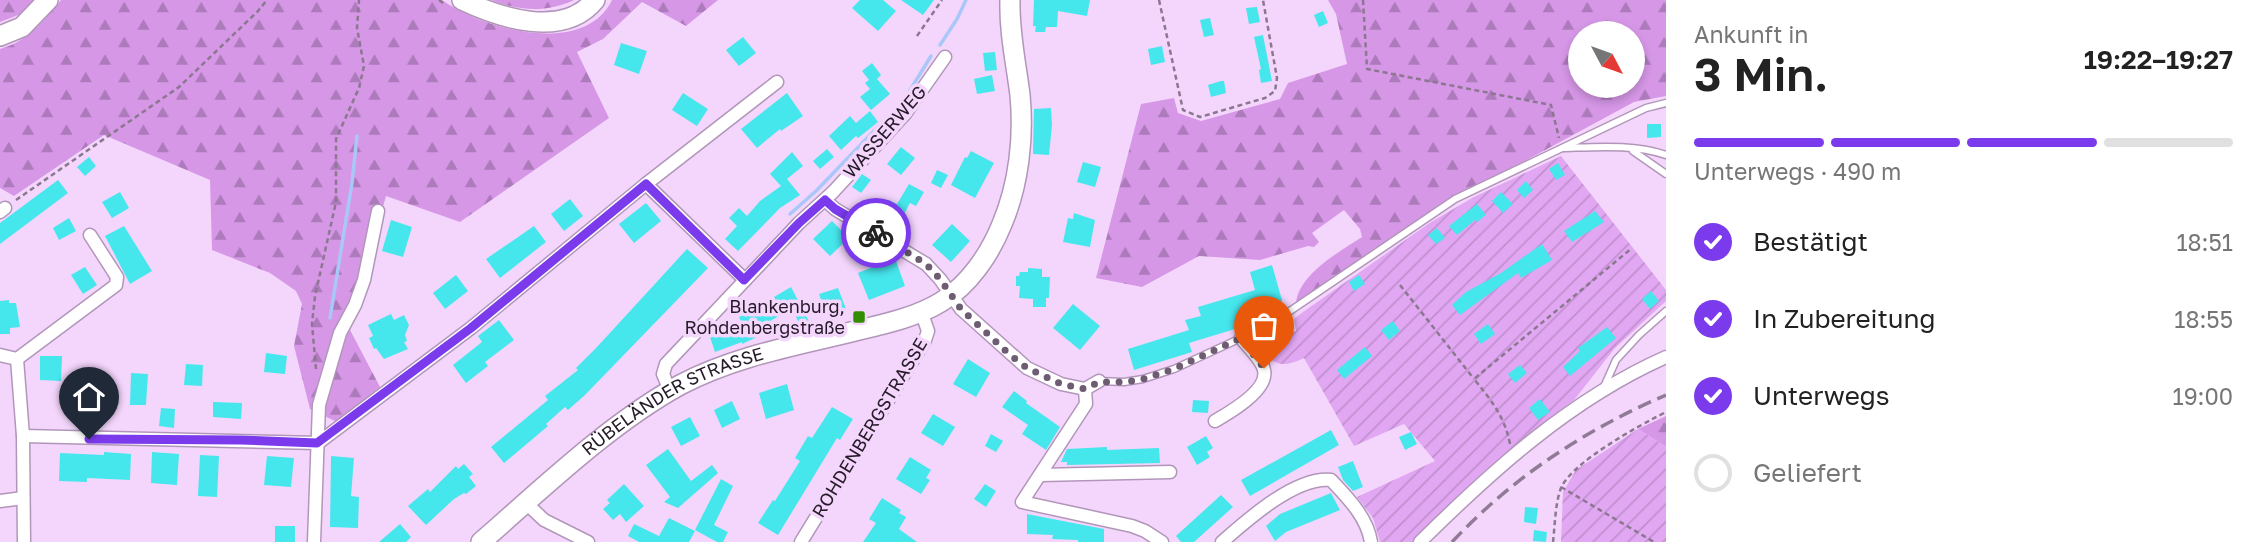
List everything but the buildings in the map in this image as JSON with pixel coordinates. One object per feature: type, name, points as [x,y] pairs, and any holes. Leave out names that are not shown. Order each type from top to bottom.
[{"type":"main road","points":[[0,36],[22,27],[48,0]]},
{"type":"main road","points":[[462,0],[498,14],[545,22],[577,15],[595,0]]},
{"type":"main road","name":"RÜBELÄNDER STRASSE","points":[[481,542],[628,419],[670,391],[733,363],[921,311],[950,295],[975,271],[995,240],[1009,206],[1020,150],[1021,122],[1010,0]]},
{"type":"street","name":"WASSERWEG","points":[[670,391],[663,374],[666,364],[905,114],[944,57]]},
{"type":"street","points":[[23,436],[317,443],[471,328],[646,184],[777,82]]},
{"type":"street","points":[[646,184],[744,280]]},
{"type":"street","points":[[825,200],[835,209],[926,264],[961,309],[1027,368],[1061,384],[1085,389],[1099,382]]},
{"type":"street","points":[[314,542],[319,405],[340,333],[355,305],[364,280],[378,211]]},
{"type":"street","points":[[17,359],[116,285],[117,277],[90,235]]},
{"type":"street","name":"ROHDENBERGSTRASSE","points":[[801,542],[925,340],[928,331],[921,311]]},
{"type":"street","points":[[1215,421],[1234,411],[1250,397],[1265,376],[1264,368],[1241,338]]},
{"type":"street","points":[[0,355],[17,359]]},
{"type":"street","points":[[1420,542],[1512,454],[1603,388],[1666,357]]},
{"type":"street","points":[[17,359],[23,436],[24,542]]},
{"type":"street","points":[[1085,389],[1086,404],[1023,502],[1132,526],[1163,542]]},
{"type":"street","points":[[1040,475],[1170,472]]},
{"type":"street","points":[[1222,542],[1254,514],[1289,493],[1320,479],[1331,480],[1353,505],[1369,530],[1371,542]]},
{"type":"street","points":[[0,501],[23,498]]},
{"type":"street","points":[[526,503],[544,520],[588,542]]},
{"type":"lane","points":[[1099,382],[1143,379],[1174,369],[1241,338],[1290,311],[1455,199],[1646,108],[1666,103]]},
{"type":"lane","points":[[1561,148],[1608,147],[1652,150],[1666,155]]},
{"type":"lane","points":[[1631,150],[1666,174]]},
{"type":"lane","points":[[1603,388],[1616,360],[1666,311]]},
{"type":"path","points":[[2,210],[178,88],[267,0]]},
{"type":"path","points":[[316,378],[312,324],[315,296],[336,202],[336,139],[359,88],[364,66],[357,28],[359,0]]},
{"type":"path","points":[[917,36],[942,0]]},
{"type":"path","points":[[1159,0],[1184,110],[1200,117],[1265,98],[1275,91],[1277,78],[1263,0]]},
{"type":"path","points":[[1363,0],[1367,69],[1551,105],[1561,148]]},
{"type":"path","points":[[1474,379],[1632,248]]},
{"type":"path","points":[[1400,285],[1496,406],[1507,425],[1512,454]]},
{"type":"path","points":[[1553,542],[1561,487],[1571,473],[1594,455],[1666,412]]},
{"type":"path","points":[[1561,487],[1654,542]]},
{"type":"green space","points":[[0,0],[36,0],[21,14],[0,22]]},
{"type":"green space","points":[[61,0],[442,0],[460,11],[506,28],[532,33],[556,33],[579,29],[598,18],[612,0],[718,0],[686,26],[642,2],[603,39],[577,52],[609,118],[460,222],[386,196],[349,328],[380,387],[337,422],[310,409],[294,346],[302,304],[296,291],[270,273],[212,250],[210,180],[104,135],[14,196],[0,188],[0,49],[27,36]]},
{"type":"green space","points":[[491,0],[574,0],[553,7],[532,9]]},
{"type":"green space","points":[[1328,0],[1666,0],[1666,96],[1634,102],[1455,199],[1296,303],[1299,292],[1312,273],[1362,237],[1360,229],[1344,210],[1312,233],[1319,242],[1314,247],[1308,246],[1260,260],[1199,256],[1142,287],[1096,278],[1141,104],[1174,98],[1178,113],[1201,121],[1280,99],[1288,83],[1347,64],[1336,14]]},
{"type":"green space","points":[[1666,416],[1666,447],[1638,429]]},
{"type":"shaded area","points":[[1561,156],[1666,290],[1666,301],[1615,348],[1574,400],[1520,441],[1413,542],[1380,542],[1373,518],[1357,497],[1435,461],[1404,424],[1354,446],[1304,358],[1279,363],[1257,347],[1296,331],[1294,319],[1431,222],[1474,197]]},
{"type":"shaded area","points":[[1638,429],[1666,447],[1666,542],[1561,542],[1563,492],[1576,470]]},
{"type":"waterway","points":[[940,45],[966,0]]},
{"type":"waterway","points":[[790,214],[816,191],[904,100],[931,56]]},
{"type":"waterway","points":[[330,318],[357,136]]},
{"type":"railway","points":[[1452,542],[1475,518],[1552,457],[1607,424],[1666,395]]},
{"type":"way so far","points":[[876,233],[926,264],[961,309],[1009,354],[1027,368],[1061,384],[1085,389],[1099,382],[1143,379],[1174,369],[1241,338],[1264,368]]},
{"type":"place","name":"Blankenburg, Rohdenbergstraße","points":[[859,317]]},
{"type":"route","points":[[89,439],[317,443],[471,328],[646,184],[744,280],[825,200],[835,209],[876,233]]}]
